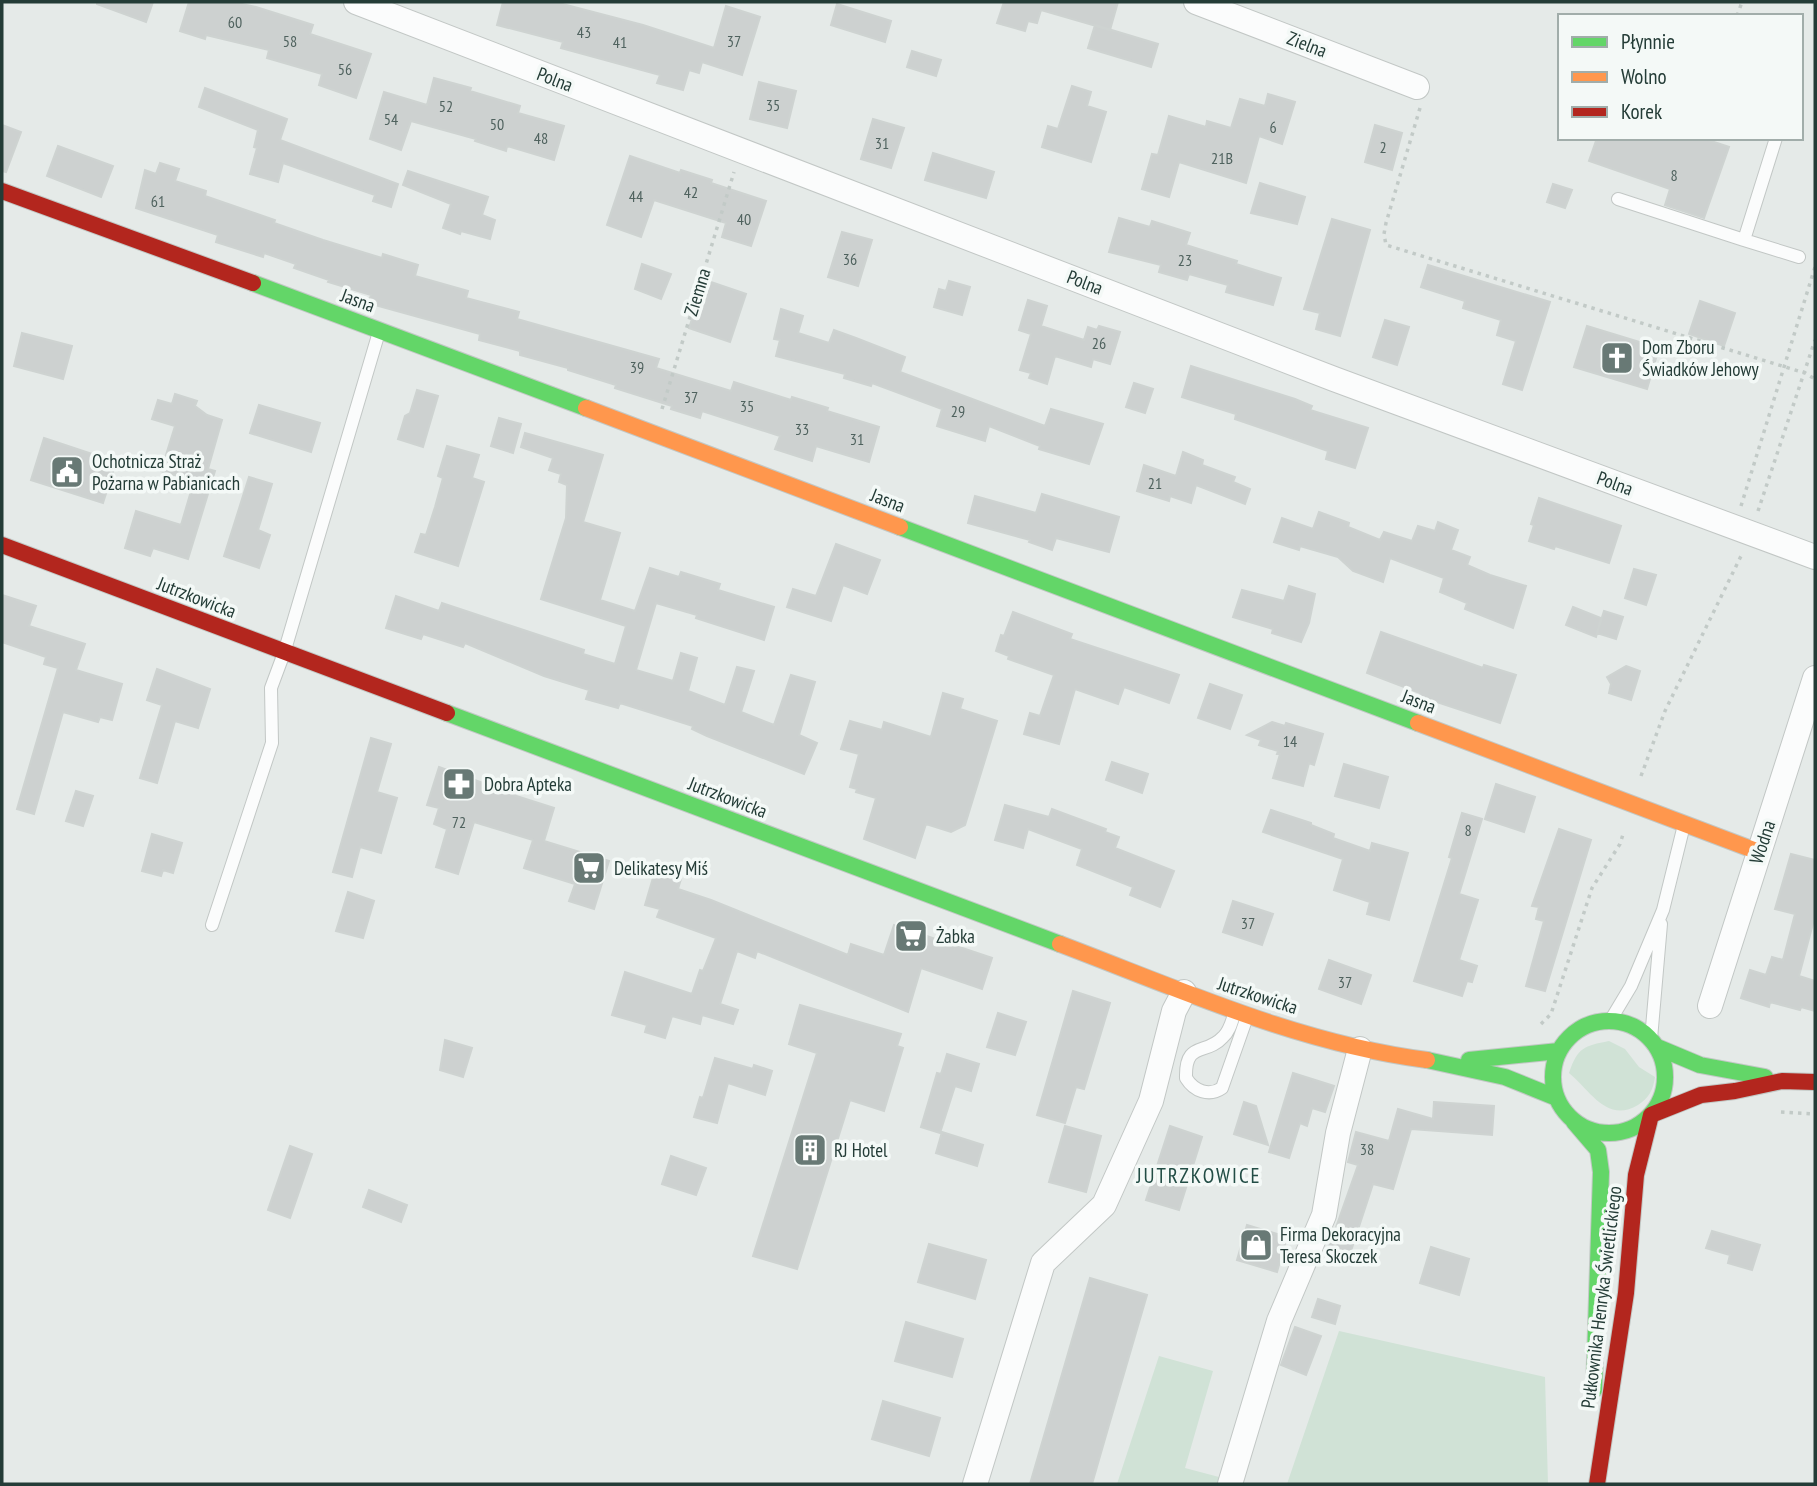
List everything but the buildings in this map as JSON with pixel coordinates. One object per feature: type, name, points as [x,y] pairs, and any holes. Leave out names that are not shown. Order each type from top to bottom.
[{"type":"street","name":"Polna","points":[[356,2],[1334,379],[1815,557]]},
{"type":"street","name":"Zielna","points":[[1196,2],[1418,87]]},
{"type":"street","name":"Jasna","points":[[2,191],[380,330],[1759,852]]},
{"type":"street","name":"Jutrzkowicka","points":[[2,545],[1241,1013],[1360,1048],[1447,1063],[1518,1081],[1557,1098]]},
{"type":"street","name":"Wodna","points":[[1710,1006],[1815,678]]},
{"type":"street","points":[[975,1484],[1043,1263],[1104,1205],[1151,1101],[1174,1011],[1184,992]]},
{"type":"street","points":[[1654,1043],[1664,1064],[1666,1082],[1661,1100],[1639,1126],[1623,1133],[1606,1134],[1589,1130],[1574,1122],[1564,1111],[1553,1082],[1559,1051],[1569,1038],[1581,1029],[1610,1021],[1639,1029],[1654,1043],[1700,1065],[1744,1071],[1782,1081],[1815,1082]]},
{"type":"street","points":[[1230,1484],[1279,1321],[1324,1215],[1338,1133],[1360,1048]]},
{"type":"street","name":"Jutrzkowicka","points":[[1447,1063],[1559,1051]]},
{"type":"street","points":[[1651,1115],[1701,1095],[1782,1081]]},
{"type":"street","name":"Pułkownika Henryka Świetlickiego","points":[[1595,1484],[1626,1293],[1636,1175],[1651,1115]]},
{"type":"street","name":"Pułkownika Henryka Świetlickiego","points":[[1574,1122],[1598,1150],[1601,1172],[1595,1304],[1595,1484]]},
{"type":"lane","points":[[1744,240],[1775,140]]},
{"type":"lane","points":[[1618,199],[1799,257]]},
{"type":"lane","points":[[212,925],[272,743],[271,688],[284,653],[380,330]]},
{"type":"lane","points":[[1654,1043],[1654,990],[1663,910],[1685,824]]},
{"type":"lane","points":[[1610,1021],[1631,986],[1663,910]]},
{"type":"lane","points":[[1241,1013],[1222,1088],[1209,1093],[1196,1089],[1186,1078],[1191,1054],[1224,1036],[1241,1013]]},
{"type":"path","points":[[1418,87],[1422,97],[1419,115],[1386,223],[1386,245],[1805,373],[1815,379]]},
{"type":"path","name":"Ziemna","points":[[654,434],[741,150]]},
{"type":"path","points":[[1745,532],[1782,367],[1815,267]]},
{"type":"path","points":[[1639,783],[1671,699],[1745,532],[1815,340]]},
{"type":"path","points":[[1551,1014],[1592,888],[1620,844],[1624,831]]},
{"type":"green space","points":[[1609,1041],[1625,1049],[1639,1067],[1655,1077],[1648,1096],[1627,1110],[1608,1108],[1569,1073],[1583,1049]]},
{"type":"green space","points":[[1339,1331],[1545,1377],[1548,1484],[1287,1484]]},
{"type":"green space","points":[[1159,1356],[1213,1371],[1185,1468],[1219,1477],[1218,1484],[1117,1484]]},
{"type":"traffic: fast","points":[[253,283],[586,408]]},
{"type":"traffic: fast","points":[[900,527],[1418,723]]},
{"type":"traffic: fast","points":[[447,713],[1060,944]]},
{"type":"traffic: fast","points":[[1609,1021],[1631,1025],[1649,1037],[1661,1055],[1665,1077],[1661,1099],[1649,1117],[1631,1129],[1609,1133],[1587,1129],[1569,1117],[1557,1099],[1553,1077],[1557,1055],[1569,1037],[1587,1025],[1609,1021]]},
{"type":"traffic: fast","points":[[1657,1047],[1700,1065],[1765,1077]]},
{"type":"traffic: fast","points":[[1469,1060],[1559,1051]]},
{"type":"traffic: fast","points":[[1427,1060],[1505,1077],[1557,1098]]},
{"type":"traffic: fast","points":[[1574,1122],[1598,1150],[1601,1172],[1594,1390]]},
{"type":"traffic: slow","points":[[586,408],[900,527]]},
{"type":"traffic: slow","points":[[1418,723],[1759,852]]},
{"type":"traffic: slow","points":[[1060,944],[1286,1028],[1380,1052],[1427,1060]]},
{"type":"traffic: jam","points":[[2,191],[253,283]]},
{"type":"traffic: jam","points":[[2,545],[447,713]]},
{"type":"traffic: jam","points":[[1651,1115],[1701,1095],[1782,1081],[1815,1082]]},
{"type":"traffic: jam","points":[[1597,1484],[1626,1293],[1636,1175],[1651,1115]]},
{"type":"place","name":"Dom Zboru Świadków Jehowy","points":[[1617,358]]},
{"type":"place","name":"Ochotnicza Straż Pożarna w Pabianicach","points":[[67,472]]},
{"type":"place","name":"Dobra Apteka","points":[[459,784]]},
{"type":"place","name":"Delikatesy Miś","points":[[589,868]]},
{"type":"place","name":"Żabka","points":[[911,936]]},
{"type":"place","name":"RJ Hotel","points":[[810,1150]]},
{"type":"place","name":"Firma Dekoracyjna Teresa Skoczek","points":[[1256,1245]]},
{"type":"district","name":"JUTRZKOWICE","points":[[1199,1175]]}]
